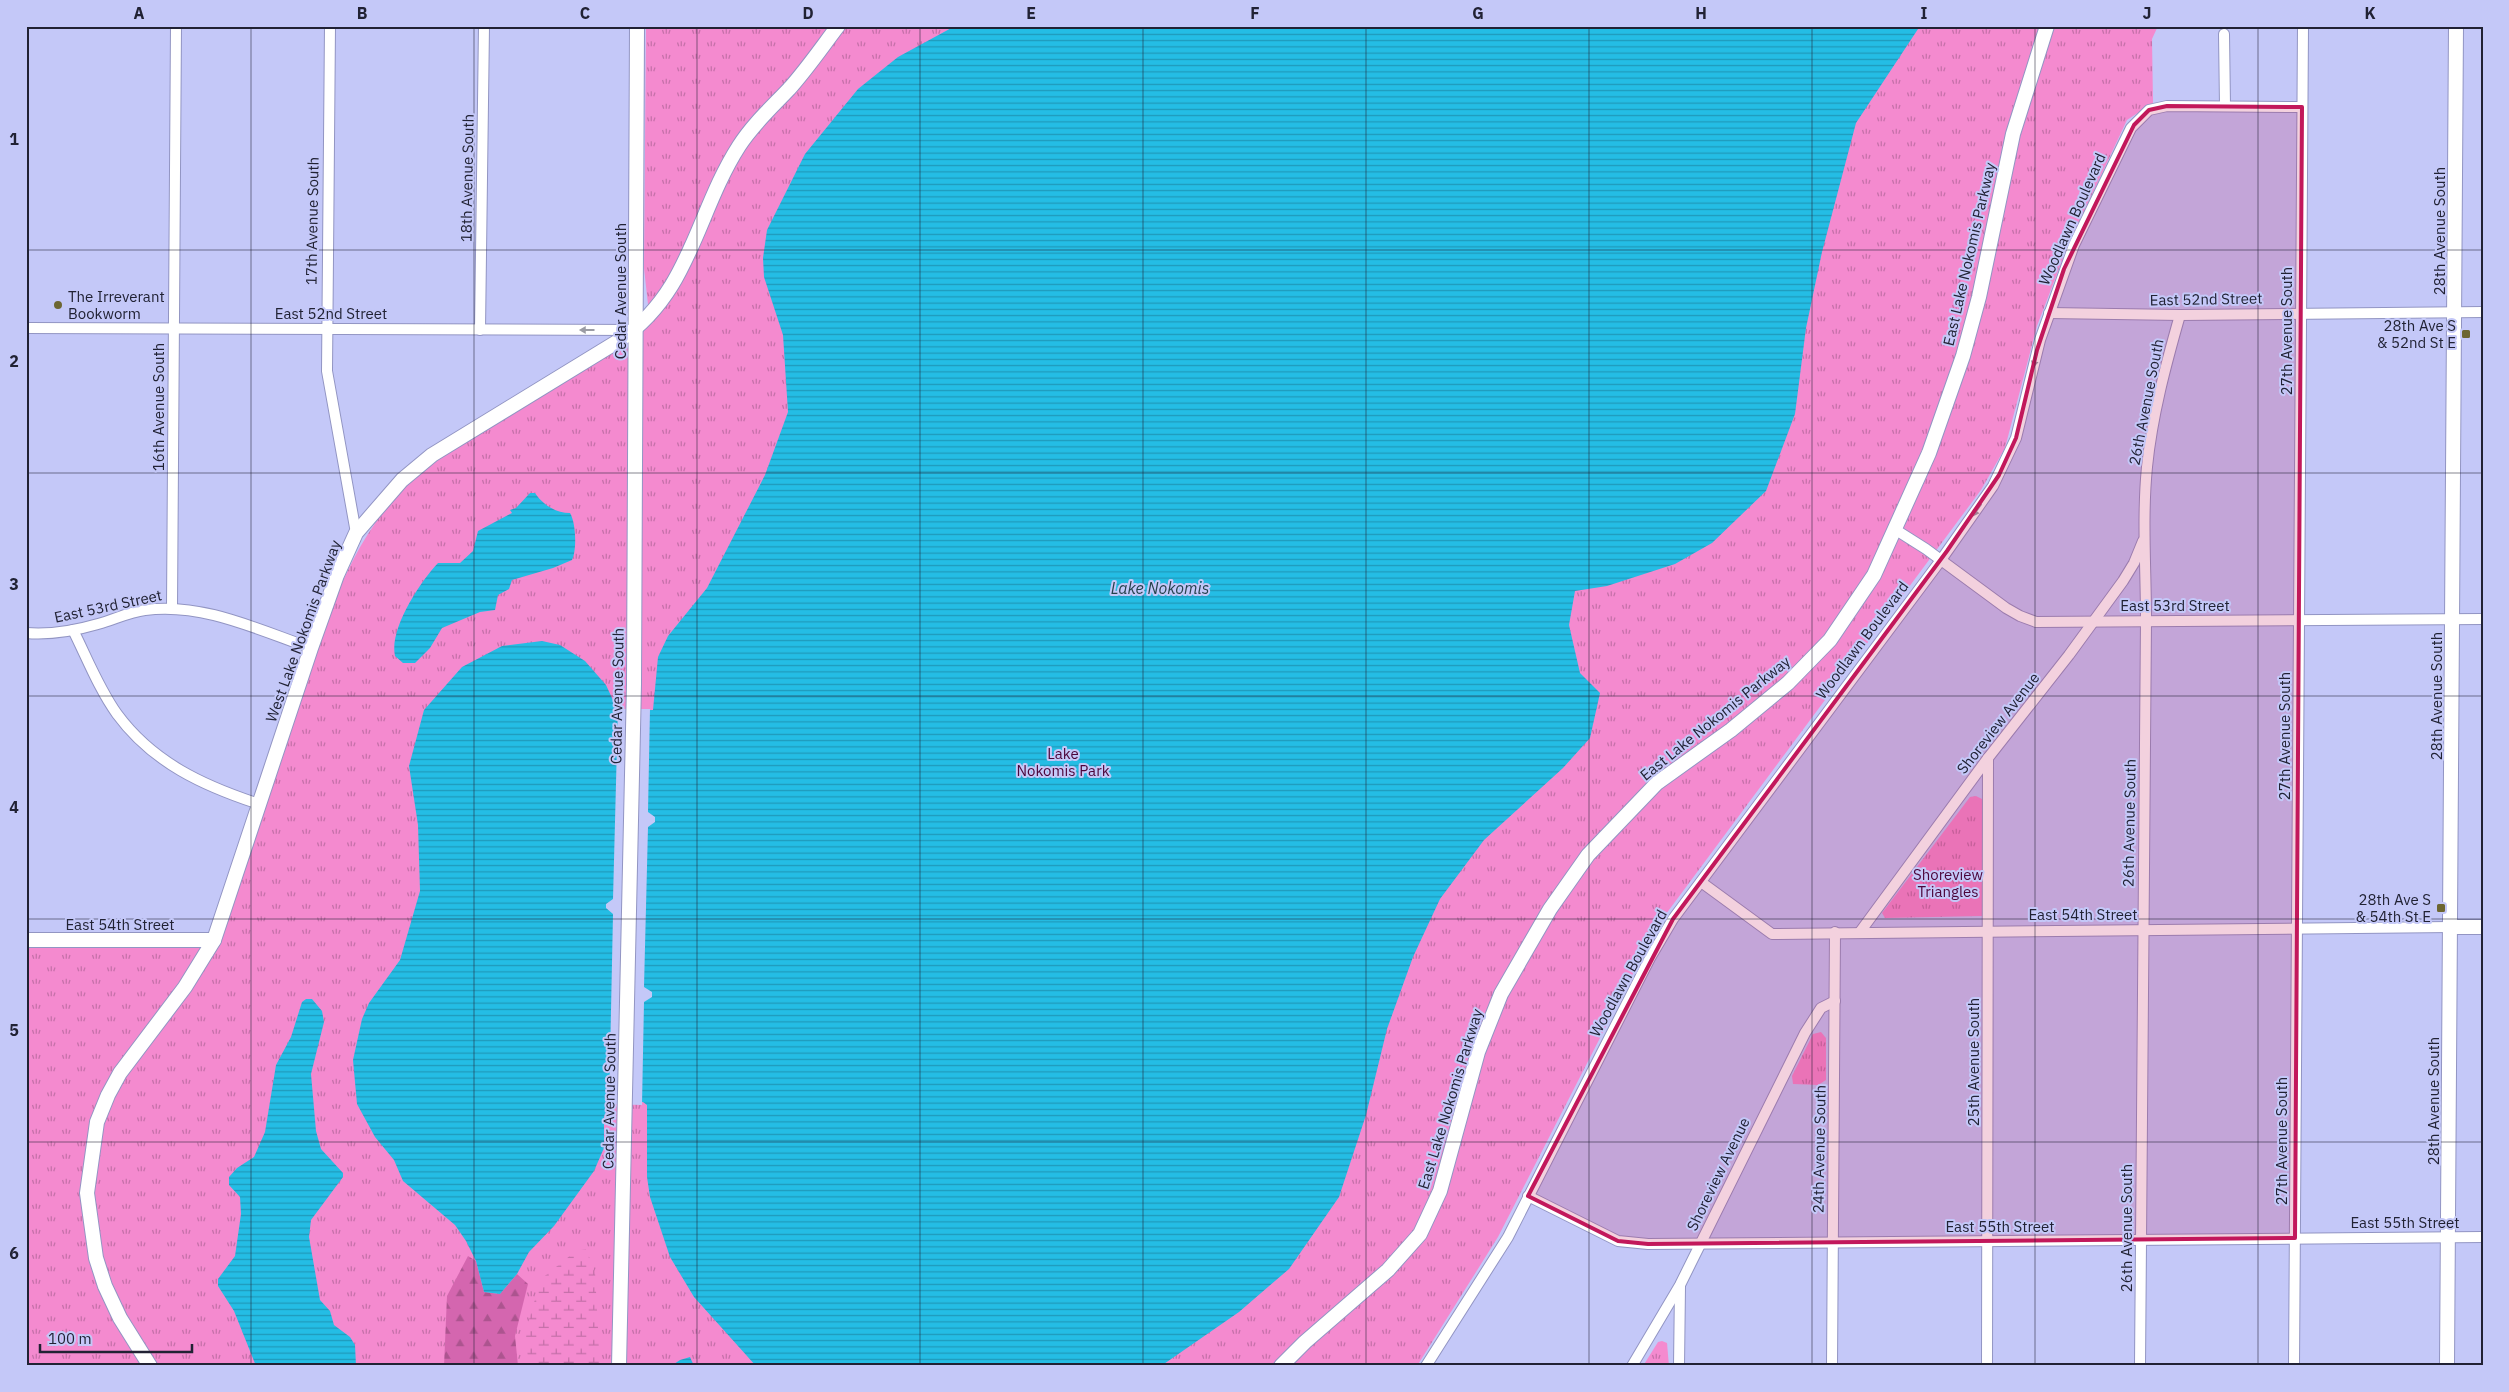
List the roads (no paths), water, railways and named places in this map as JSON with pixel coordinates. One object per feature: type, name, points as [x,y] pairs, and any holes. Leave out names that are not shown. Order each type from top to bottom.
[{"type":"street","name":"16th Avenue South","points":[[172,607],[176,26]]},
{"type":"street","name":"17th Avenue South","points":[[330,26],[327,371],[356,533]]},
{"type":"street","name":"18th Avenue South","points":[[480,330],[484,26]]},
{"type":"street","name":"Cedar Avenue South","points":[[619,1366],[634,684],[637,26]]},
{"type":"street","name":"West Lake Nokomis Parkway","points":[[150,1366],[120,1318],[105,1286],[96,1258],[87,1193],[92,1150],[98,1122],[120,1073],[185,987],[214,940],[311,648],[337,575],[356,533],[402,480],[432,455],[635,330],[656,308],[676,278],[695,242],[719,182],[739,146],[755,125],[807,69],[838,26]]},
{"type":"street","name":"East Lake Nokomis Parkway","points":[[1281,1366],[1305,1342],[1388,1270],[1420,1234],[1440,1191],[1478,1052],[1501,994],[1550,909],[1588,855],[1657,783],[1731,730],[1788,683],[1830,640],[1874,575],[1896,530],[1932,445],[1963,356],[1980,293],[2013,134],[2047,26]]},
{"type":"street","points":[[2302,107],[2303,26]]},
{"type":"street","name":"28th Avenue South","points":[[2447,1366],[2456,26]]},
{"type":"street","points":[[2224,34],[2225,106]]},
{"type":"street","name":"Woodlawn Boulevard","points":[[1426,1366],[1508,1237],[1650,958],[1673,919],[1941,560],[1993,486],[2009,456],[2018,430],[2049,313],[2074,245],[2127,136],[2138,119],[2149,110],[2167,106],[2302,107]]},
{"type":"street","name":"27th Avenue South","points":[[2294,1366],[2302,107]]},
{"type":"street","name":"East 52nd Street","points":[[2049,313],[2180,315],[2301,312],[2483,312]]},
{"type":"street","name":"26th Avenue South","points":[[2140,1366],[2146,620],[2145,525],[2147,467],[2159,402],[2180,315]]},
{"type":"street","name":"East 52nd Street","points":[[26,328],[635,330]]},
{"type":"street","name":"Shoreview Avenue","points":[[1860,932],[1988,758],[2069,656],[2134,563],[2142,547],[2145,525]]},
{"type":"street","name":"East 53rd Street","points":[[1896,530],[1941,560],[2006,608],[2028,620],[2054,622],[2093,620],[2300,621],[2483,619]]},
{"type":"street","name":"East 53rd Street","points":[[26,633],[43,634],[73,630],[99,624],[121,615],[172,607],[214,616],[311,648]]},
{"type":"street","points":[[73,630],[118,715],[149,750],[187,776],[226,793],[260,804]]},
{"type":"street","name":"25th Avenue South","points":[[1987,1366],[1988,758]]},
{"type":"street","name":"East 54th Street","points":[[1701,882],[1772,934],[1989,930],[2483,927]]},
{"type":"street","name":"24th Avenue South","points":[[1832,1366],[1835,932]]},
{"type":"street","name":"East 54th Street","points":[[26,940],[214,940]]},
{"type":"street","name":"Shoreview Avenue","points":[[1632,1366],[1680,1285],[1806,1033],[1821,1008],[1835,1001]]},
{"type":"street","name":"East 55th Street","points":[[1528,1196],[1618,1240],[1648,1244],[2483,1236]]},
{"type":"street","points":[[1679,1366],[1680,1285]]},
{"type":"water","name":"Lake Nokomis","points":[[955,26],[1920,26],[1856,123],[1822,252],[1806,328],[1795,414],[1766,491],[1712,543],[1675,564],[1607,586],[1575,591],[1569,625],[1580,673],[1600,693],[1590,738],[1563,768],[1484,840],[1440,899],[1413,957],[1387,1029],[1366,1115],[1339,1197],[1289,1269],[1239,1312],[1161,1366],[756,1366],[694,1297],[670,1257],[650,1197],[647,1177],[647,1105],[643,1102],[610,1102],[604,1117],[604,1148],[594,1171],[554,1226],[529,1252],[517,1274],[500,1294],[484,1292],[476,1261],[466,1241],[455,1225],[403,1181],[394,1160],[375,1137],[357,1104],[353,1060],[362,1019],[369,1003],[400,960],[420,891],[418,825],[409,766],[424,710],[462,667],[502,646],[542,641],[560,645],[585,661],[606,685],[618,711],[653,710],[658,657],[668,636],[707,588],[765,475],[788,412],[783,335],[764,277],[763,258],[767,230],[805,154],[858,89],[898,57]]},
{"type":"water","points":[[530,493],[535,493],[546,505],[555,510],[570,513],[574,523],[575,536],[575,550],[572,560],[553,568],[512,580],[509,589],[498,595],[495,610],[480,612],[442,628],[430,648],[415,663],[403,663],[395,656],[394,645],[397,633],[408,606],[431,571],[438,563],[460,563],[473,551],[478,531],[512,513],[510,510],[516,508]]},
{"type":"water","points":[[306,999],[312,999],[322,1011],[324,1022],[311,1074],[316,1131],[321,1149],[343,1173],[343,1177],[311,1220],[309,1237],[320,1300],[330,1311],[334,1325],[350,1337],[355,1345],[356,1366],[256,1366],[234,1311],[218,1286],[218,1279],[235,1256],[241,1214],[240,1197],[229,1185],[229,1177],[237,1168],[254,1157],[265,1132],[276,1065],[291,1037],[302,1002]]},
{"type":"water","points":[[690,1357],[694,1366],[671,1366],[680,1360]]},
{"type":"place","name":"The Irreverant Bookworm","points":[[58,305]]},
{"type":"place","name":"28th Ave S & 52nd St E","points":[[2466,334]]},
{"type":"place","name":"28th Ave S & 54th St E","points":[[2441,908]]},
{"type":"park label","name":"Lake Nokomis Park","points":[[1063,762]]},
{"type":"park label","name":"Shoreview Triangles","points":[[1948,882]]}]
